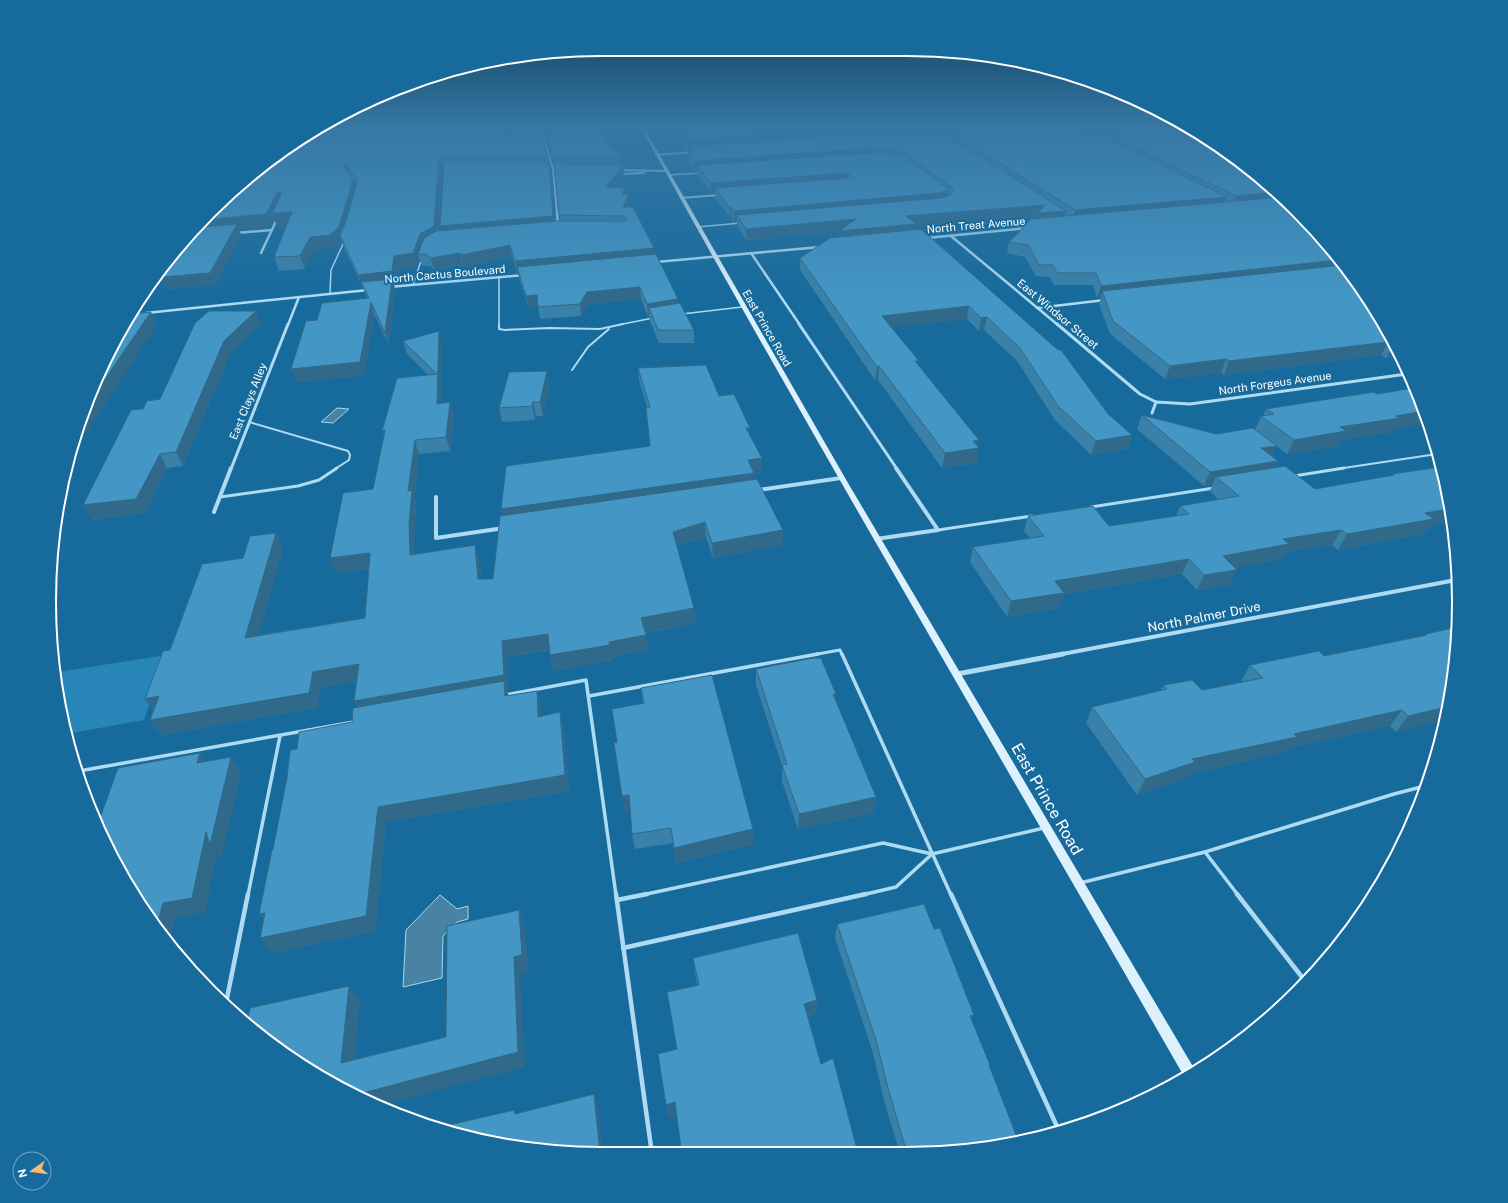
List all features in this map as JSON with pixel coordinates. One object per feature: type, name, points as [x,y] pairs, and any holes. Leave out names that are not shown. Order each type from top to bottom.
[{"type":"main road","name":"East Prince Road","points":[[672,182],[713,257],[876,539],[1047,827],[1187,1069]]},
{"type":"street","points":[[554,182],[558,228]]},
{"type":"street","points":[[681,198],[723,195]]},
{"type":"street","points":[[261,253],[277,218]]},
{"type":"street","name":"North Treat Avenue","points":[[920,238],[1034,228]]},
{"type":"street","points":[[228,234],[272,230]]},
{"type":"street","points":[[196,237],[206,236]]},
{"type":"street","name":"East Windsor Street","points":[[951,236],[1140,394],[1156,402]]},
{"type":"street","points":[[648,263],[827,246]]},
{"type":"street","name":"East Prince Road","points":[[751,253],[938,530]]},
{"type":"street","name":"North Cactus Boulevard","points":[[383,288],[530,274]]},
{"type":"street","name":"North Cactus Boulevard","points":[[139,313],[375,289]]},
{"type":"street","name":"East Clays Alley","points":[[214,512],[299,297]]},
{"type":"street","points":[[1037,308],[1107,300]]},
{"type":"street","name":"North Forgeus Avenue","points":[[1156,402],[1190,404],[1402,375]]},
{"type":"street","points":[[1152,413],[1156,402]]},
{"type":"street","points":[[752,491],[841,478]]},
{"type":"street","points":[[436,497],[436,538],[512,527]]},
{"type":"street","points":[[876,539],[938,530]]},
{"type":"street","name":"North Palmer Drive","points":[[957,674],[1451,581]]},
{"type":"lane","points":[[696,227],[743,223]]},
{"type":"lane","points":[[330,294],[331,270],[347,236]]},
{"type":"lane","points":[[413,285],[423,255]]},
{"type":"lane","points":[[499,277],[499,329],[600,329],[660,317]]},
{"type":"lane","points":[[675,314],[742,306]]},
{"type":"lane","points":[[572,370],[578,359],[593,342],[611,328]]},
{"type":"lane","points":[[220,497],[298,486],[319,480],[349,460],[350,455],[348,451],[249,422]]},
{"type":"lane","points":[[1289,477],[1431,455]]},
{"type":"lane","points":[[1086,507],[1218,487]]},
{"type":"lane","points":[[938,530],[1039,514]]},
{"type":"lane","points":[[588,696],[840,650],[1056,1126]]},
{"type":"lane","points":[[501,696],[586,680],[651,1147]]},
{"type":"lane","points":[[83,770],[362,721]]},
{"type":"lane","points":[[227,998],[280,736]]},
{"type":"lane","points":[[1079,883],[1206,852],[1419,788]]},
{"type":"lane","points":[[617,900],[883,843],[932,854],[1047,827]]},
{"type":"lane","points":[[1206,852],[1302,977]]},
{"type":"lane","points":[[624,948],[896,887],[932,854]]},
{"type":"shaded area","points":[[337,408],[349,409],[333,423],[321,422]]},
{"type":"shaded area","points":[[166,655],[144,720],[72,733],[66,708],[61,672]]},
{"type":"shaded area","points":[[440,895],[457,909],[468,906],[468,919],[457,922],[443,936],[442,978],[403,987],[406,930]]},
{"type":"building","points":[[253,182],[352,182],[339,227],[330,235],[310,237],[300,256],[274,257],[292,212],[272,213],[281,195],[280,192],[277,193],[266,214],[213,219]]},
{"type":"building","points":[[357,182],[437,182],[434,226],[420,234],[413,253],[394,256],[392,271],[358,275],[340,235],[345,224]]},
{"type":"building","points":[[443,182],[550,182],[553,216],[440,226]]},
{"type":"building","points":[[556,182],[610,182],[606,187],[625,188],[622,194],[629,194],[623,207],[633,207],[654,248],[515,261],[510,245],[461,255],[460,253],[431,258],[427,254],[418,254],[424,238],[437,231],[556,221],[626,221],[624,216],[559,215]]},
{"type":"building","points":[[793,182],[938,182],[949,190],[940,193],[734,211],[715,188]]},
{"type":"building","points":[[945,182],[1020,182],[1066,211],[1037,213],[1045,205],[906,216],[916,224],[839,231],[856,219],[746,229],[737,215],[941,198],[951,195],[954,189]]},
{"type":"building","points":[[1030,182],[1197,182],[1227,197],[1075,210]]},
{"type":"building","points":[[1207,182],[1255,182],[1268,193],[1236,196]]},
{"type":"building","points":[[1273,198],[1317,242],[1332,261],[1101,286],[1096,273],[1057,273],[1053,265],[1039,265],[1028,245],[1009,242],[1031,219]]},
{"type":"building","points":[[237,224],[210,273],[163,277],[189,245],[206,227]]},
{"type":"building","points":[[921,229],[1058,350],[1061,350],[1108,414],[1132,435],[1096,441],[1058,406],[1020,348],[987,317],[981,318],[969,306],[882,316],[919,361],[915,361],[979,440],[973,441],[979,448],[945,453],[879,366],[877,367],[800,258],[830,238]]},
{"type":"building","points":[[656,254],[678,299],[647,304],[640,287],[587,292],[580,304],[538,307],[537,295],[526,296],[517,267]]},
{"type":"building","points":[[1336,266],[1360,298],[1386,342],[1229,361],[1226,359],[1170,366],[1113,321],[1102,291]]},
{"type":"building","points":[[392,279],[385,333],[371,302],[360,362],[291,369],[306,321],[317,320],[322,303],[369,298],[361,282]]},
{"type":"building","points":[[680,303],[694,330],[658,330],[649,308]]},
{"type":"building","points":[[209,311],[256,311],[224,341],[176,452],[160,454],[136,499],[83,505],[131,410],[143,409],[147,401],[160,399],[195,323]]},
{"type":"building","points":[[151,312],[102,383],[112,360],[139,313]]},
{"type":"building","points":[[439,331],[437,404],[450,402],[446,437],[415,440],[408,491],[412,490],[409,525],[410,555],[475,545],[478,579],[493,579],[500,516],[757,479],[783,530],[712,543],[705,522],[673,532],[694,608],[641,618],[646,635],[609,642],[610,645],[550,655],[548,634],[502,641],[504,675],[354,701],[359,664],[313,672],[309,693],[150,720],[159,696],[145,699],[163,651],[170,650],[202,564],[243,558],[250,536],[276,533],[245,638],[365,618],[370,553],[330,558],[343,493],[373,489],[385,430],[382,431],[397,378],[437,374],[403,341]]},
{"type":"building","points":[[706,365],[719,396],[734,394],[750,428],[746,428],[762,458],[748,460],[754,473],[501,509],[506,466],[650,446],[646,408],[650,407],[638,368]]},
{"type":"building","points":[[547,371],[540,402],[533,402],[532,406],[499,408],[509,372]]},
{"type":"building","points":[[1408,389],[1418,412],[1396,416],[1400,418],[1340,427],[1346,431],[1294,440],[1261,416],[1274,414],[1266,409],[1374,392],[1377,394]]},
{"type":"building","points":[[1142,415],[1216,434],[1253,428],[1277,446],[1261,448],[1278,461],[1210,472]]},
{"type":"building","points":[[1285,466],[1315,489],[1394,475],[1392,474],[1435,468],[1444,510],[1425,513],[1434,519],[1347,534],[1341,530],[1283,539],[1289,544],[1223,556],[1237,570],[1204,575],[1189,559],[1055,581],[1064,593],[1011,601],[973,547],[1044,536],[1028,516],[1093,506],[1109,526],[1189,514],[1180,506],[1239,496],[1216,477]]},
{"type":"building","points":[[1451,628],[1442,708],[1408,716],[1402,710],[1294,734],[1297,737],[1192,759],[1195,762],[1145,779],[1092,707],[1167,689],[1164,685],[1192,680],[1202,690],[1263,678],[1250,665],[1319,651],[1324,656],[1427,635],[1426,634]]},
{"type":"building","points":[[813,658],[821,658],[836,694],[833,694],[876,797],[799,814],[782,765],[787,764],[756,669]]},
{"type":"building","points":[[712,675],[753,829],[674,848],[671,828],[632,834],[629,795],[622,796],[614,743],[617,742],[612,709],[644,703],[641,688]]},
{"type":"building","points":[[504,681],[505,696],[537,691],[538,717],[560,712],[565,775],[378,807],[366,916],[260,938],[265,913],[259,914],[287,778],[290,750],[297,749],[299,732],[352,722],[353,708]]},
{"type":"building","points":[[200,753],[197,763],[231,757],[210,845],[206,832],[192,898],[163,903],[158,920],[129,874],[112,843],[101,816],[118,768]]},
{"type":"building","points":[[924,904],[934,929],[940,928],[974,1015],[970,1016],[1016,1136],[942,1146],[905,1147],[876,1040],[837,924]]},
{"type":"building","points":[[519,910],[522,955],[514,957],[518,1052],[364,1093],[298,1055],[248,1017],[250,1008],[349,986],[341,1063],[446,1037],[447,926]]},
{"type":"building","points":[[798,933],[817,1000],[804,1004],[821,1064],[833,1058],[856,1147],[681,1147],[675,1102],[666,1105],[658,1054],[677,1049],[667,992],[699,985],[693,958]]},
{"type":"building","points":[[594,1094],[599,1147],[566,1146],[495,1137],[449,1125],[514,1110],[515,1114]]}]
